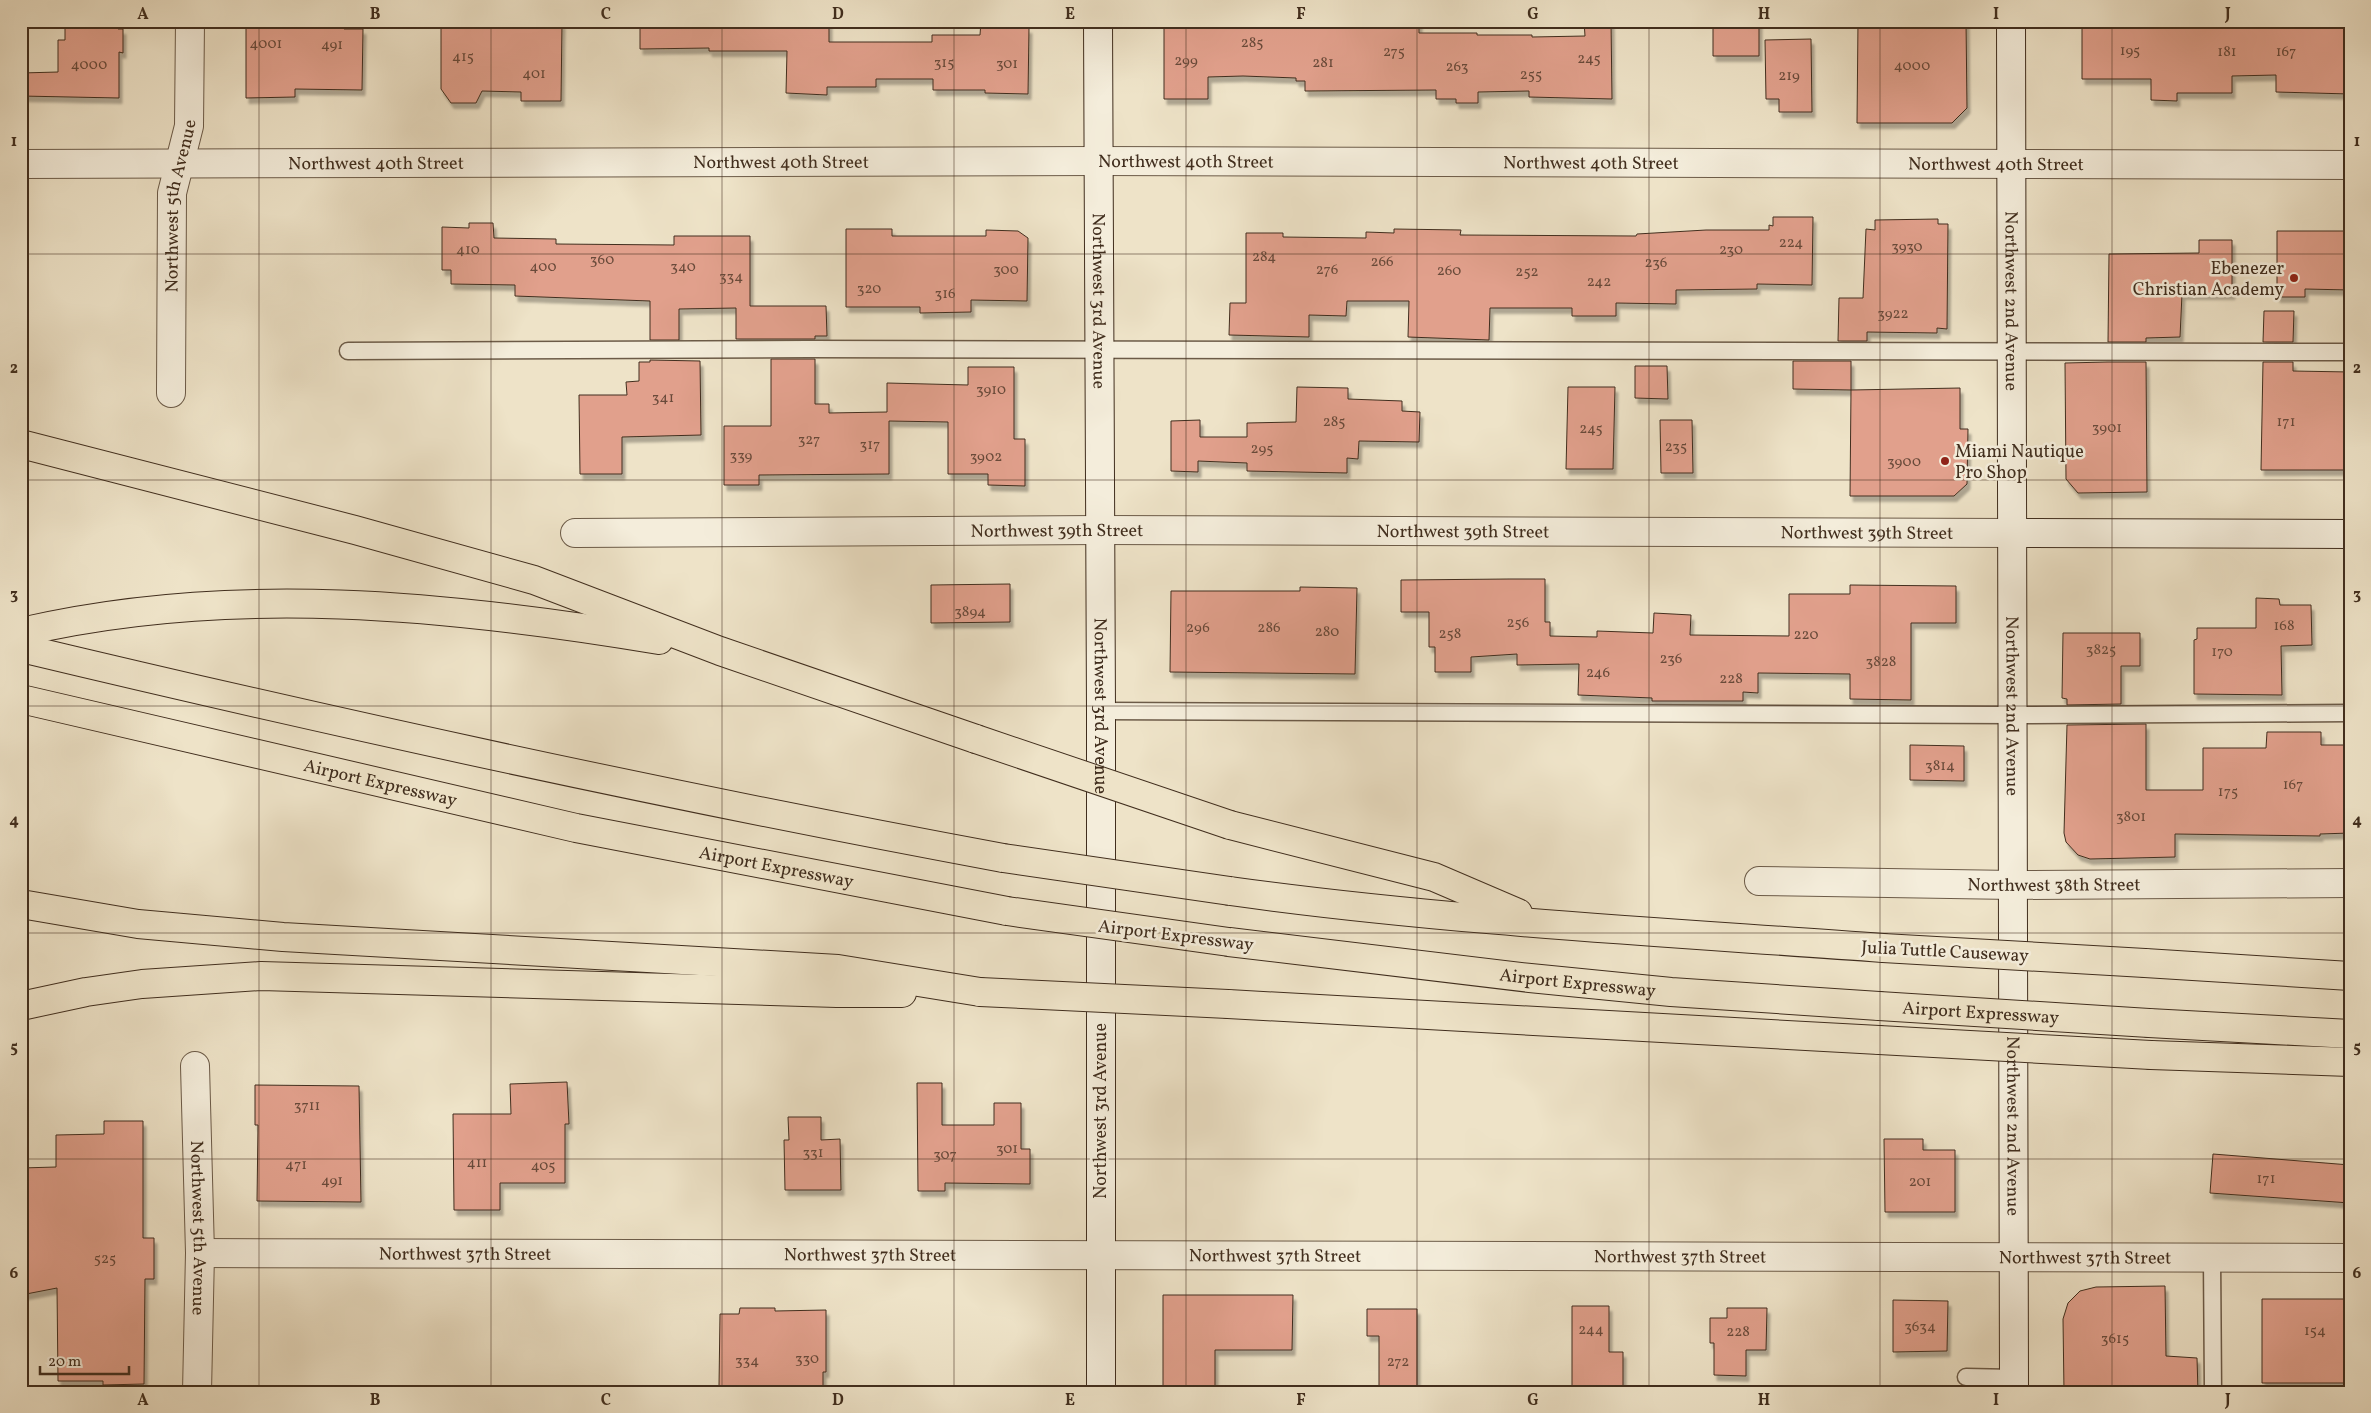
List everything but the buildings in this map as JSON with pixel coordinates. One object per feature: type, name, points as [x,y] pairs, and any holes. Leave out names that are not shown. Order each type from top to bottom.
[{"type":"highway","points":[[21,444],[356,530],[534,580],[720,651],[1230,825],[1434,877],[1540,922]]},
{"type":"highway","points":[[21,632],[101,617],[174,609],[255,604],[336,604],[500,616],[720,651]]},
{"type":"highway","points":[[21,648],[198,690],[571,773],[716,804],[1003,858],[1230,891],[1338,904],[1540,922]]},
{"type":"highway","name":"Airport Expressway","points":[[21,700],[576,828],[1007,911],[1229,942],[1530,978],[1670,992],[2350,1034]]},
{"type":"highway","points":[[21,904],[138,924],[244,934],[838,969],[980,992]]},
{"type":"highway","name":"Julia Tuttle Causeway","points":[[1540,922],[1883,948],[2350,976]]},
{"type":"highway","points":[[21,1006],[86,992],[142,984],[262,976],[837,993],[980,992],[2151,1055],[2350,1062]]},
{"type":"street","name":"Northwest 5th Avenue","points":[[171,393],[172,193],[189,126],[190,21]]},
{"type":"street","name":"Northwest 3rd Avenue","points":[[1098,21],[1097,161],[1102,711],[1101,1392]]},
{"type":"street","name":"Northwest 2nd Avenue","points":[[2011,21],[2014,1385]]},
{"type":"street","name":"Northwest 40th Street","points":[[21,164],[1097,161],[2350,165]]},
{"type":"street","name":"Northwest 39th Street","points":[[575,533],[1100,530],[2350,534]]},
{"type":"street","name":"Northwest 38th Street","points":[[1759,882],[2012,885],[2350,883]]},
{"type":"street","name":"Northwest 5th Avenue","points":[[195,1066],[200,1253],[197,1392]]},
{"type":"street","name":"Northwest 37th Street","points":[[200,1253],[2350,1258]]},
{"type":"lane","points":[[348,351],[1963,352],[2012,350],[2350,352]]},
{"type":"lane","points":[[1102,711],[2013,715],[2350,713]]},
{"type":"lane","points":[[2212,1257],[2213,1392]]},
{"type":"lane","points":[[1966,1377],[2014,1385]]},
{"type":"place","name":"Ebenezer Christian Academy","points":[[2294,278]]},
{"type":"place","name":"Miami Nautique Pro Shop","points":[[1945,461]]}]
